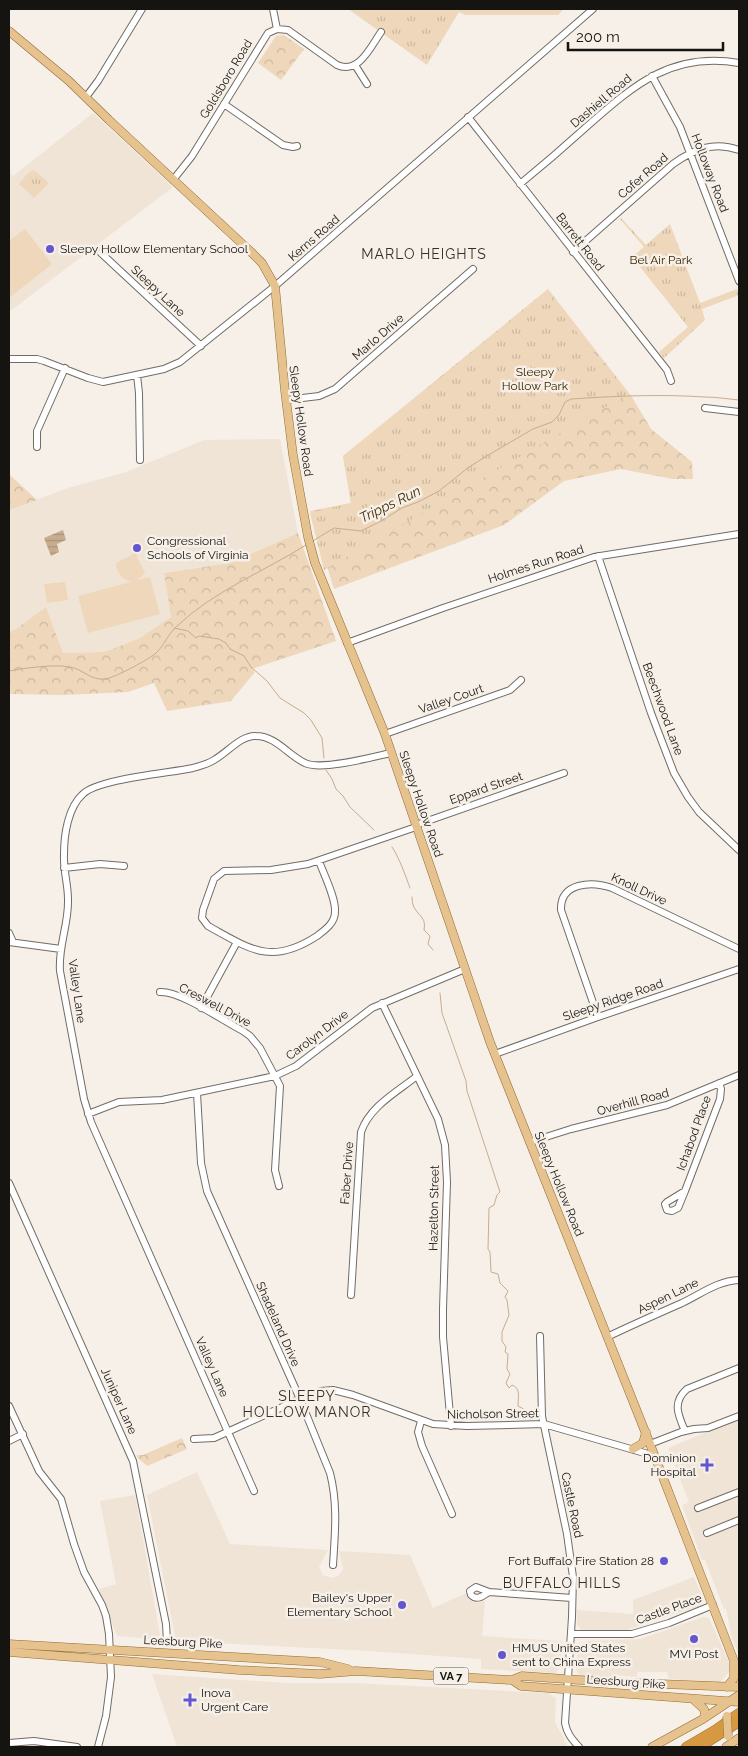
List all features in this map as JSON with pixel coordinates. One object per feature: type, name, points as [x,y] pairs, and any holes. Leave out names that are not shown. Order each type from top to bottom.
[{"type":"highway","points":[[686,1747],[739,1713]]},
{"type":"highway","points":[[700,1747],[739,1722]]},
{"type":"main road","name":"Sleepy Hollow Road","points":[[9,31],[86,96],[109,120],[262,263],[276,286],[293,455],[313,558],[385,734],[495,1054],[739,1670]]},
{"type":"main road","points":[[633,1449],[643,1443],[646,1432]]},
{"type":"main road","name":"Leesburg Pike","points":[[9,1644],[320,1662],[356,1671]]},
{"type":"main road","name":"Leesburg Pike","points":[[9,1652],[313,1673],[356,1671],[512,1680],[522,1676],[727,1687],[739,1686]]},
{"type":"main road","points":[[727,1687],[734,1678],[734,1661]]},
{"type":"main road","name":"Leesburg Pike","points":[[512,1680],[521,1686],[735,1702]]},
{"type":"main road","points":[[730,1747],[728,1710],[739,1695]]},
{"type":"main road","points":[[690,1698],[703,1706],[705,1711],[702,1719]]},
{"type":"main road","points":[[652,1747],[735,1702]]},
{"type":"main road","points":[[730,1747],[739,1738]]},
{"type":"main road","points":[[730,1747],[739,1742]]},
{"type":"street","points":[[86,96],[98,81],[142,9]]},
{"type":"street","points":[[273,9],[277,29],[288,30],[340,67],[350,68],[355,65],[381,32]]},
{"type":"street","name":"Kerns Road","points":[[9,358],[37,359],[103,382],[174,366],[276,286],[592,9]]},
{"type":"street","name":"Goldsboro Road","points":[[173,180],[192,156],[265,37],[268,33],[277,29]]},
{"type":"street","name":"Dashiell Road","points":[[520,184],[625,93],[652,76],[693,62],[739,63]]},
{"type":"street","points":[[355,65],[367,84]]},
{"type":"street","name":"Holloway Road","points":[[652,76],[677,119],[739,281]]},
{"type":"street","points":[[224,104],[283,145],[288,147],[297,146]]},
{"type":"street","name":"Barrett Road","points":[[468,118],[667,370],[671,381]]},
{"type":"street","name":"Cofer Road","points":[[573,252],[673,164],[690,152],[702,147],[716,145],[739,150]]},
{"type":"street","name":"Sleepy Lane","points":[[101,253],[201,346]]},
{"type":"street","name":"Marlo Drive","points":[[286,400],[319,396],[335,389],[473,269]]},
{"type":"street","points":[[37,447],[37,431],[65,368]]},
{"type":"street","points":[[137,375],[140,460]]},
{"type":"street","points":[[705,408],[739,412]]},
{"type":"street","name":"Holmes Run Road","points":[[347,642],[579,561],[598,556],[739,534]]},
{"type":"street","name":"Beechwood Lane","points":[[598,556],[651,713],[674,773],[699,812],[739,850]]},
{"type":"street","name":"Valley Court","points":[[385,734],[510,690],[521,680]]},
{"type":"street","name":"Valley Lane","points":[[254,1491],[88,1114],[60,971],[61,949],[68,905],[64,846],[71,813],[79,798],[87,790],[200,766],[215,760],[252,736],[269,739],[309,765],[330,765],[391,753]]},
{"type":"street","name":"Eppard Street","points":[[319,861],[335,911],[333,920],[328,927],[302,946],[284,952],[272,953],[256,950],[208,926],[202,918],[202,910],[214,879],[228,870],[284,869],[319,861],[564,773]]},
{"type":"street","points":[[64,868],[100,864],[124,866]]},
{"type":"street","name":"Knoll Drive","points":[[598,1017],[561,910],[564,896],[573,887],[594,884],[612,888],[739,949]]},
{"type":"street","points":[[9,932],[11,942],[61,949]]},
{"type":"street","points":[[201,1008],[237,942]]},
{"type":"street","name":"Carolyn Drive","points":[[88,1114],[119,1102],[162,1100],[275,1076],[296,1066],[364,1014],[382,1003],[465,969]]},
{"type":"street","name":"Sleepy Ridge Road","points":[[495,1054],[739,969]]},
{"type":"street","name":"Creswell Drive","points":[[160,992],[171,993],[201,1008],[250,1036],[260,1048],[280,1086],[281,1092],[275,1170],[279,1186]]},
{"type":"street","name":"Hazelton Street","points":[[382,1003],[438,1120],[446,1155],[443,1318],[450,1426]]},
{"type":"street","name":"Overhill Road","points":[[530,1142],[571,1129],[667,1106],[739,1075]]},
{"type":"street","name":"Faber Drive","points":[[351,1296],[361,1132],[368,1117],[376,1108],[417,1076]]},
{"type":"street","name":"Ichabod Place","points":[[685,1191],[720,1099],[721,1089],[719,1084]]},
{"type":"street","name":"Shadeland Drive","points":[[197,1093],[201,1162],[207,1191],[300,1400],[322,1452],[333,1486],[336,1517],[333,1565]]},
{"type":"street","name":"Juniper Lane","points":[[9,1183],[133,1461],[166,1624],[167,1642]]},
{"type":"street","name":"Aspen Lane","points":[[607,1337],[712,1286],[739,1279]]},
{"type":"street","name":"Castle Road","points":[[540,1336],[542,1416],[572,1563],[567,1731],[570,1738],[579,1747]]},
{"type":"street","points":[[684,1431],[676,1408],[682,1393],[687,1388],[739,1368]]},
{"type":"street","name":"Nicholson Street","points":[[194,1439],[214,1438],[321,1391],[340,1391],[421,1421],[450,1426],[544,1424],[655,1456]]},
{"type":"street","points":[[9,1406],[40,1471],[56,1490],[64,1504],[74,1544],[84,1572],[103,1607],[108,1629],[110,1660],[108,1702],[98,1747]]},
{"type":"street","points":[[650,1444],[684,1431],[708,1428],[739,1416]]},
{"type":"street","points":[[421,1421],[418,1432],[422,1446],[452,1514]]},
{"type":"street","points":[[9,1441],[23,1434]]},
{"type":"street","points":[[698,1508],[739,1492]]},
{"type":"street","points":[[707,1533],[739,1520]]},
{"type":"street","points":[[489,1592],[572,1598]]},
{"type":"street","name":"Castle Place","points":[[571,1634],[632,1634],[669,1623],[714,1605]]},
{"type":"street","points":[[9,1743],[34,1742],[76,1747]]},
{"type":"shaded area","name":"Sleepy Hollow Elementary School","points":[[93,113],[173,187],[9,312],[9,172],[13,176]]},
{"type":"shaded area","name":"Congressional Schools of Virginia","points":[[280,439],[298,533],[230,563],[164,573],[171,617],[140,638],[105,652],[63,653],[46,607],[9,632],[9,510],[68,488],[126,472],[204,440]]},
{"type":"shaded area","points":[[63,530],[66,540],[57,544],[59,552],[51,556],[44,538]]},
{"type":"shaded area","points":[[739,1419],[739,1482],[734,1484],[739,1483],[739,1656],[731,1635],[726,1608],[724,1609],[705,1560],[702,1560],[682,1505],[689,1502],[668,1448]]},
{"type":"shaded area","points":[[197,1472],[230,1544],[328,1550],[319,1567],[323,1575],[331,1578],[338,1576],[343,1569],[339,1551],[410,1555],[433,1608],[466,1593],[468,1599],[473,1602],[485,1601],[482,1636],[562,1641],[561,1667],[555,1673],[481,1669],[481,1659],[176,1641],[147,1495]]},
{"type":"shaded area","points":[[135,1495],[160,1635],[154,1639],[117,1636],[99,1589],[116,1584],[100,1501]]},
{"type":"shaded area","points":[[694,1577],[703,1599],[700,1606],[623,1631],[581,1630],[577,1624],[577,1610],[633,1614],[633,1600]]},
{"type":"shaded area","points":[[703,1617],[709,1618],[732,1669],[720,1682],[669,1679],[667,1672],[637,1672],[637,1677],[615,1675],[615,1678],[581,1676],[576,1670],[578,1647],[586,1641],[641,1639]]},
{"type":"shaded area","points":[[152,1674],[288,1683],[354,1683],[548,1693],[556,1698],[555,1722],[568,1747],[177,1747]]},
{"type":"green space","points":[[348,9],[562,9],[562,11],[558,15],[465,15],[459,12],[427,65]]},
{"type":"green space","points":[[284,35],[304,49],[281,80],[258,63],[276,36]]},
{"type":"green space","points":[[34,170],[49,183],[34,198],[19,184],[28,173]]},
{"type":"green space","name":"Bel Air Park","points":[[621,218],[646,245],[670,224],[700,303],[737,289],[739,295],[702,309],[705,320],[664,358],[659,352],[688,327],[632,257],[644,247]]},
{"type":"green space","points":[[25,229],[52,264],[9,298],[9,241]]},
{"type":"green space","name":"Sleepy Hollow Park","points":[[548,289],[632,397],[651,429],[692,462],[693,479],[673,479],[621,469],[564,481],[504,525],[334,589],[310,511],[351,503],[343,456]]},
{"type":"green space","name":"Sleepy Hollow Park","points":[[545,294],[628,394],[324,570],[310,513],[351,503],[343,456]]},
{"type":"green space","points":[[9,474],[37,500],[9,510]]},
{"type":"green space","points":[[298,533],[336,641],[252,669],[255,672],[231,701],[167,711],[154,683],[128,692],[62,695],[9,694],[9,632],[46,607],[63,653],[105,652],[140,638],[171,617],[164,573],[230,563]]},
{"type":"green space","points":[[135,551],[145,573],[137,580],[150,577],[160,614],[88,633],[78,596],[131,582],[120,575],[116,563],[132,555]]},
{"type":"green space","points":[[65,582],[68,600],[47,603],[44,584]]},
{"type":"green space","points":[[182,1438],[187,1449],[147,1466],[137,1457],[137,1455],[143,1455]]},
{"type":"waterway","name":"Tripps Run","points":[[311,542],[334,528],[361,531],[402,508],[439,491],[469,467],[490,454],[533,429],[552,422],[559,415],[565,402],[571,399],[621,396],[688,396],[739,400]]},
{"type":"waterway","name":"Tripps Run","points":[[9,671],[63,666],[75,668],[91,677],[100,679],[116,676],[156,653],[177,626],[207,602],[306,545]]},
{"type":"waterway","points":[[174,628],[188,631],[196,638],[199,636],[219,639],[226,643],[230,649],[244,656],[251,667],[267,681],[280,698],[304,713],[311,720],[322,738],[324,758]]},
{"type":"waterway","points":[[326,770],[336,789],[350,807],[374,830]]},
{"type":"waterway","points":[[392,847],[400,861],[410,888]]},
{"type":"waterway","points":[[412,897],[414,908],[424,921],[424,930],[430,936],[428,944],[433,950]]},
{"type":"waterway","points":[[440,993],[442,1013],[466,1081],[467,1091],[500,1192],[494,1205],[489,1208],[488,1249],[490,1252],[491,1272],[498,1274],[500,1283],[508,1291],[505,1297],[509,1315],[502,1332],[502,1341],[506,1347],[505,1352],[508,1354],[507,1369],[510,1374],[506,1383],[509,1388],[512,1385],[517,1388],[518,1406],[533,1414]]},
{"type":"place","name":"Sleepy Hollow Elementary School","points":[[50,249]]},
{"type":"place","name":"Congressional Schools of Virginia","points":[[137,548]]},
{"type":"place","name":"Dominion Hospital","points":[[707,1465]]},
{"type":"place","name":"Fort Buffalo Fire Station 28","points":[[664,1561]]},
{"type":"place","name":"Bailey's Upper Elementary School","points":[[402,1605]]},
{"type":"place","name":"MVI Post","points":[[694,1639]]},
{"type":"place","name":"HMUS United States sent to China Express","points":[[502,1655]]},
{"type":"place","name":"Inova Urgent Care","points":[[190,1700]]},
{"type":"district","name":"MARLO HEIGHTS","points":[[424,254]]},
{"type":"district","name":"SLEEPY HOLLOW MANOR","points":[[307,1404]]},
{"type":"district","name":"BUFFALO HILLS","points":[[562,1583]]}]
